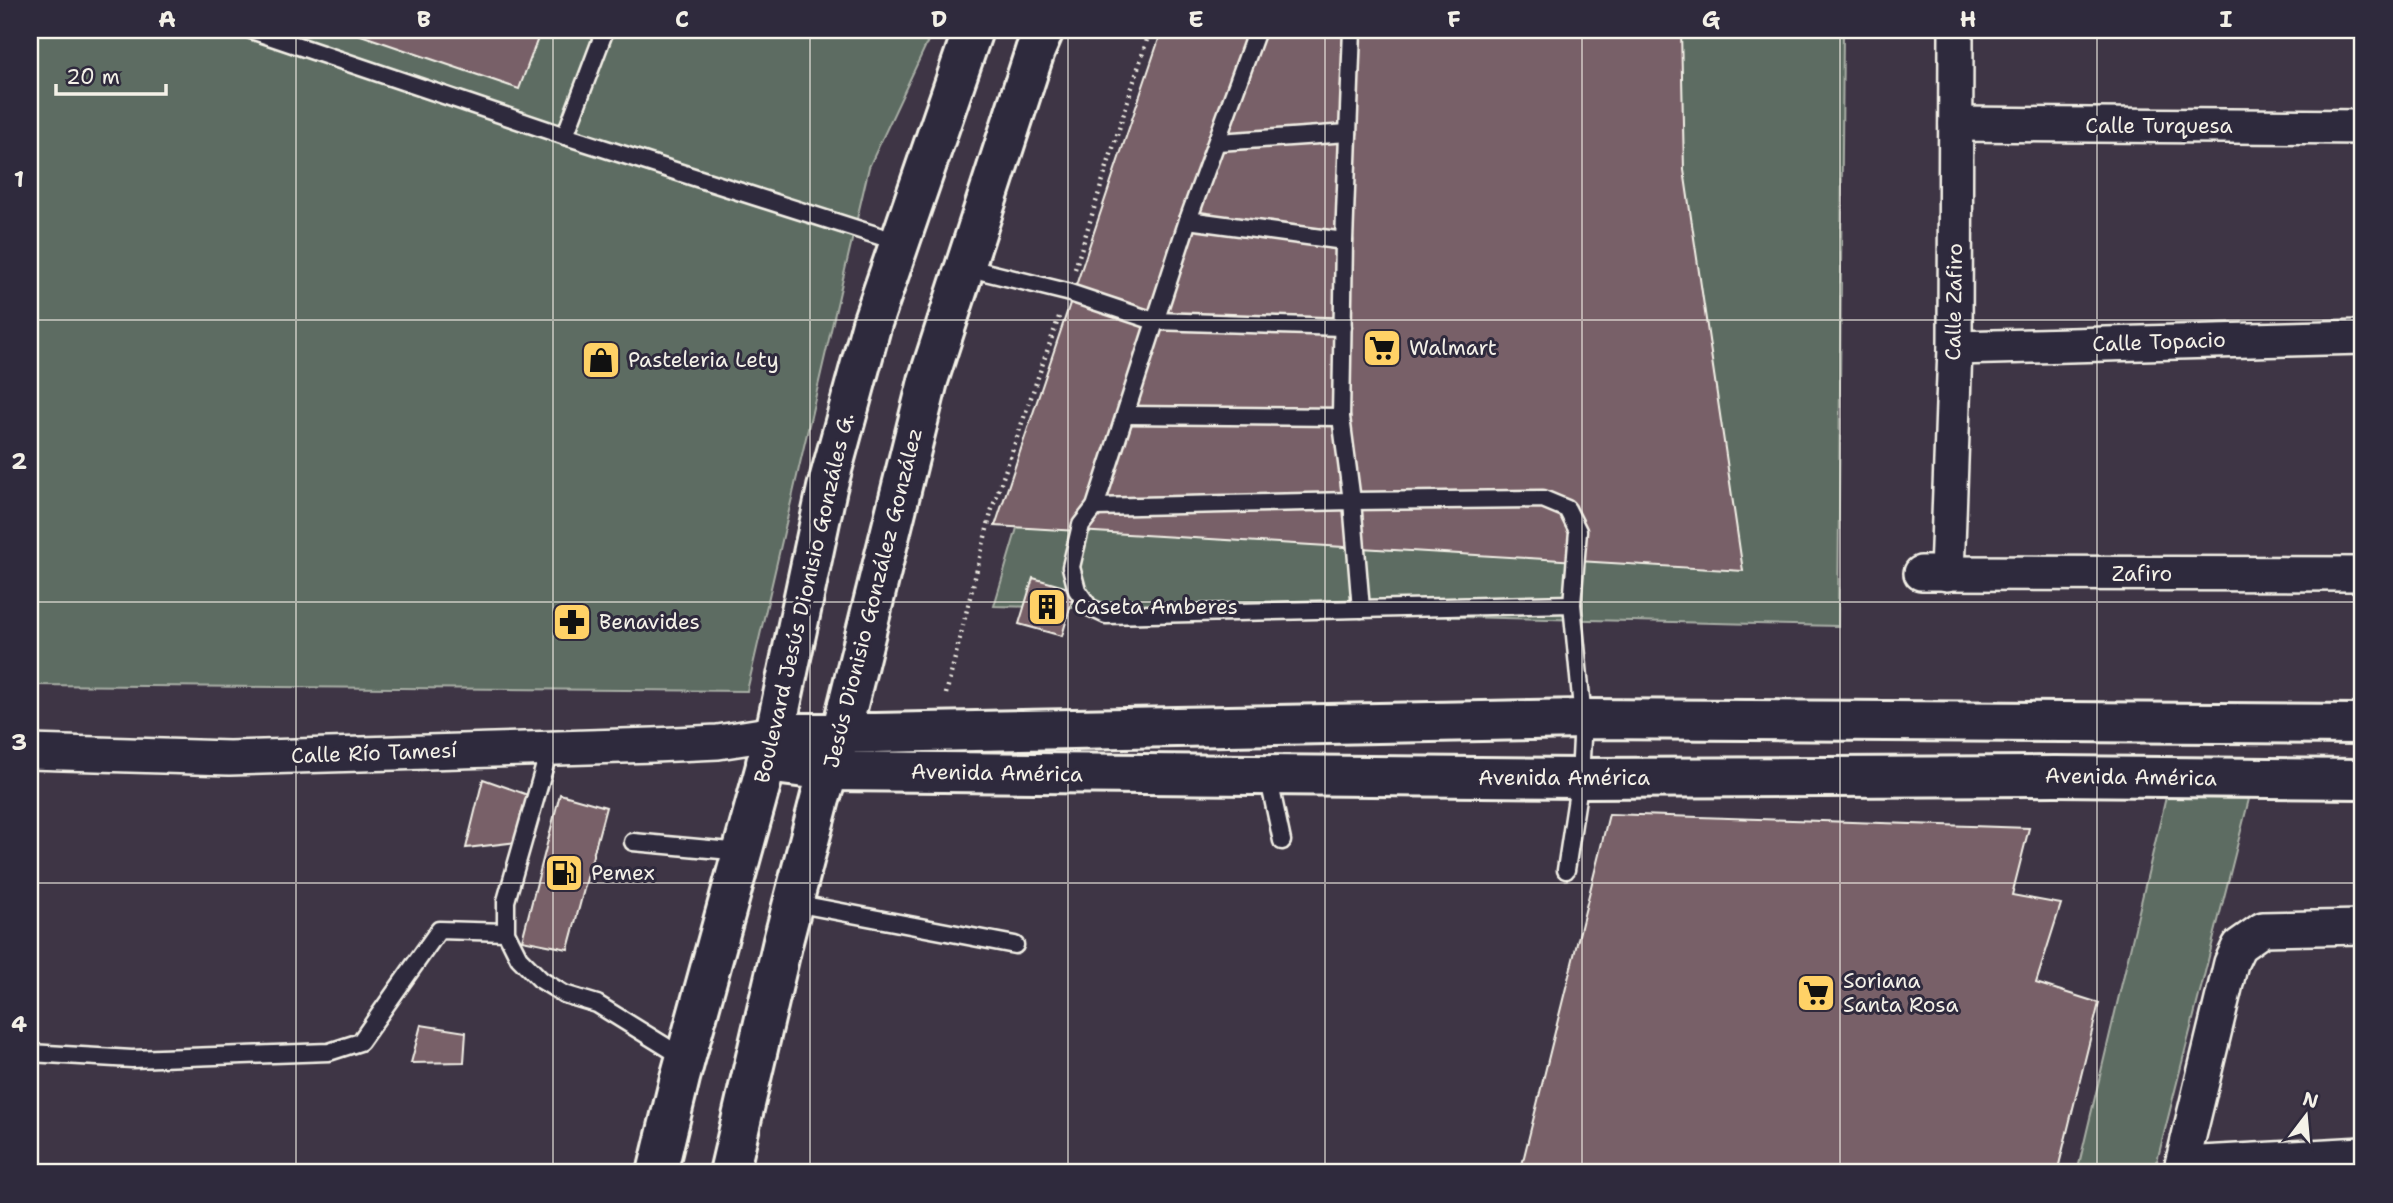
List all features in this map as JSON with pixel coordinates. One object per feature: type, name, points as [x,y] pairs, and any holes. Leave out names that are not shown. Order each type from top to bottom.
[{"type":"main road","name":"Boulevard Jesús Dionisio Gonzáles G.","points":[[657,1173],[770,748],[827,488],[872,323],[973,30]]},
{"type":"main road","name":"Jesús Dionisio González González","points":[[729,1173],[794,903],[841,733],[928,381],[1044,30]]},
{"type":"main road","name":"Avenida América","points":[[770,748],[841,733],[1583,719],[2363,724]]},
{"type":"main road","points":[[2075,723],[2093,741],[2097,755],[2092,769],[2080,778]]},
{"type":"main road","points":[[2165,723],[2153,747],[2153,755],[2160,770],[2174,778]]},
{"type":"main road","name":"Avenida América","points":[[770,748],[829,771],[1580,778],[2363,779]]},
{"type":"street","name":"Calle Zafiro","points":[[1934,574],[1955,348],[1956,30]]},
{"type":"street","name":"Calle Turquesa","points":[[1956,124],[2363,127]]},
{"type":"street","name":"Calle Topacio","points":[[1955,348],[2363,337]]},
{"type":"street","name":"Zafiro","points":[[1934,574],[2363,574]]},
{"type":"street","name":"Calle Río Tamesí","points":[[30,752],[229,758],[718,742],[770,748]]},
{"type":"street","points":[[2363,926],[2263,929],[2248,937],[2239,946],[2231,963],[2182,1168],[2363,1154]]},
{"type":"lane","points":[[251,30],[565,136],[898,242]]},
{"type":"lane","points":[[565,136],[605,30]]},
{"type":"lane","points":[[1257,30],[1188,220],[1095,507],[1081,525],[1071,567],[1077,590],[1089,607],[1106,614],[1572,604]]},
{"type":"lane","points":[[1352,30],[1341,417],[1362,609]]},
{"type":"lane","points":[[1218,142],[1348,133]]},
{"type":"lane","points":[[1188,220],[1344,241]]},
{"type":"lane","points":[[965,267],[1068,292],[1154,321],[1343,327]]},
{"type":"lane","points":[[1126,415],[1341,417]]},
{"type":"lane","points":[[1095,507],[1543,499],[1567,509],[1578,531],[1572,604],[1583,719],[1580,778],[1566,870]]},
{"type":"lane","points":[[550,747],[506,901],[506,932],[519,958],[541,980],[565,994],[597,1004],[686,1059]]},
{"type":"lane","points":[[1268,775],[1282,841]]},
{"type":"lane","points":[[633,842],[742,852]]},
{"type":"lane","points":[[794,903],[1015,945]]},
{"type":"lane","points":[[30,1053],[132,1059],[329,1052],[360,1042],[439,930],[506,932]]},
{"type":"lane","points":[[737,1135],[740,1173]]},
{"type":"path","points":[[936,732],[992,509],[1068,292],[1150,30]]},
{"type":"green space","points":[[30,30],[933,30],[869,167],[747,691],[30,685]]},
{"type":"green space","name":"Walmart","points":[[1164,30],[1843,30],[1838,626],[994,606]]},
{"type":"green space","points":[[2166,797],[2249,799],[2154,1173],[2077,1173]]},
{"type":"building","points":[[346,30],[541,30],[519,89]]},
{"type":"building","name":"Walmart","points":[[1162,30],[1681,30],[1684,170],[1743,571],[995,526]]},
{"type":"building","name":"Caseta Amberes","points":[[1033,578],[1075,590],[1062,636],[1019,624]]},
{"type":"building","points":[[483,779],[531,796],[517,842],[466,848]]},
{"type":"building","name":"Pemex","points":[[560,794],[606,807],[568,949],[522,940]]},
{"type":"building","name":"Soriana Santa Rosa","points":[[1609,814],[2029,828],[2012,895],[2061,904],[2036,983],[2099,1003],[2057,1173],[1520,1173]]},
{"type":"building","points":[[421,1025],[466,1032],[464,1062],[411,1063]]},
{"type":"place","name":"Walmart","points":[[1382,348]]},
{"type":"place","name":"Pasteleria Lety","points":[[601,360]]},
{"type":"place","name":"Caseta Amberes","points":[[1047,607]]},
{"type":"place","name":"Benavides","points":[[572,622]]},
{"type":"place","name":"Pemex","points":[[564,873]]},
{"type":"place","name":"Soriana Santa Rosa","points":[[1816,993]]}]
